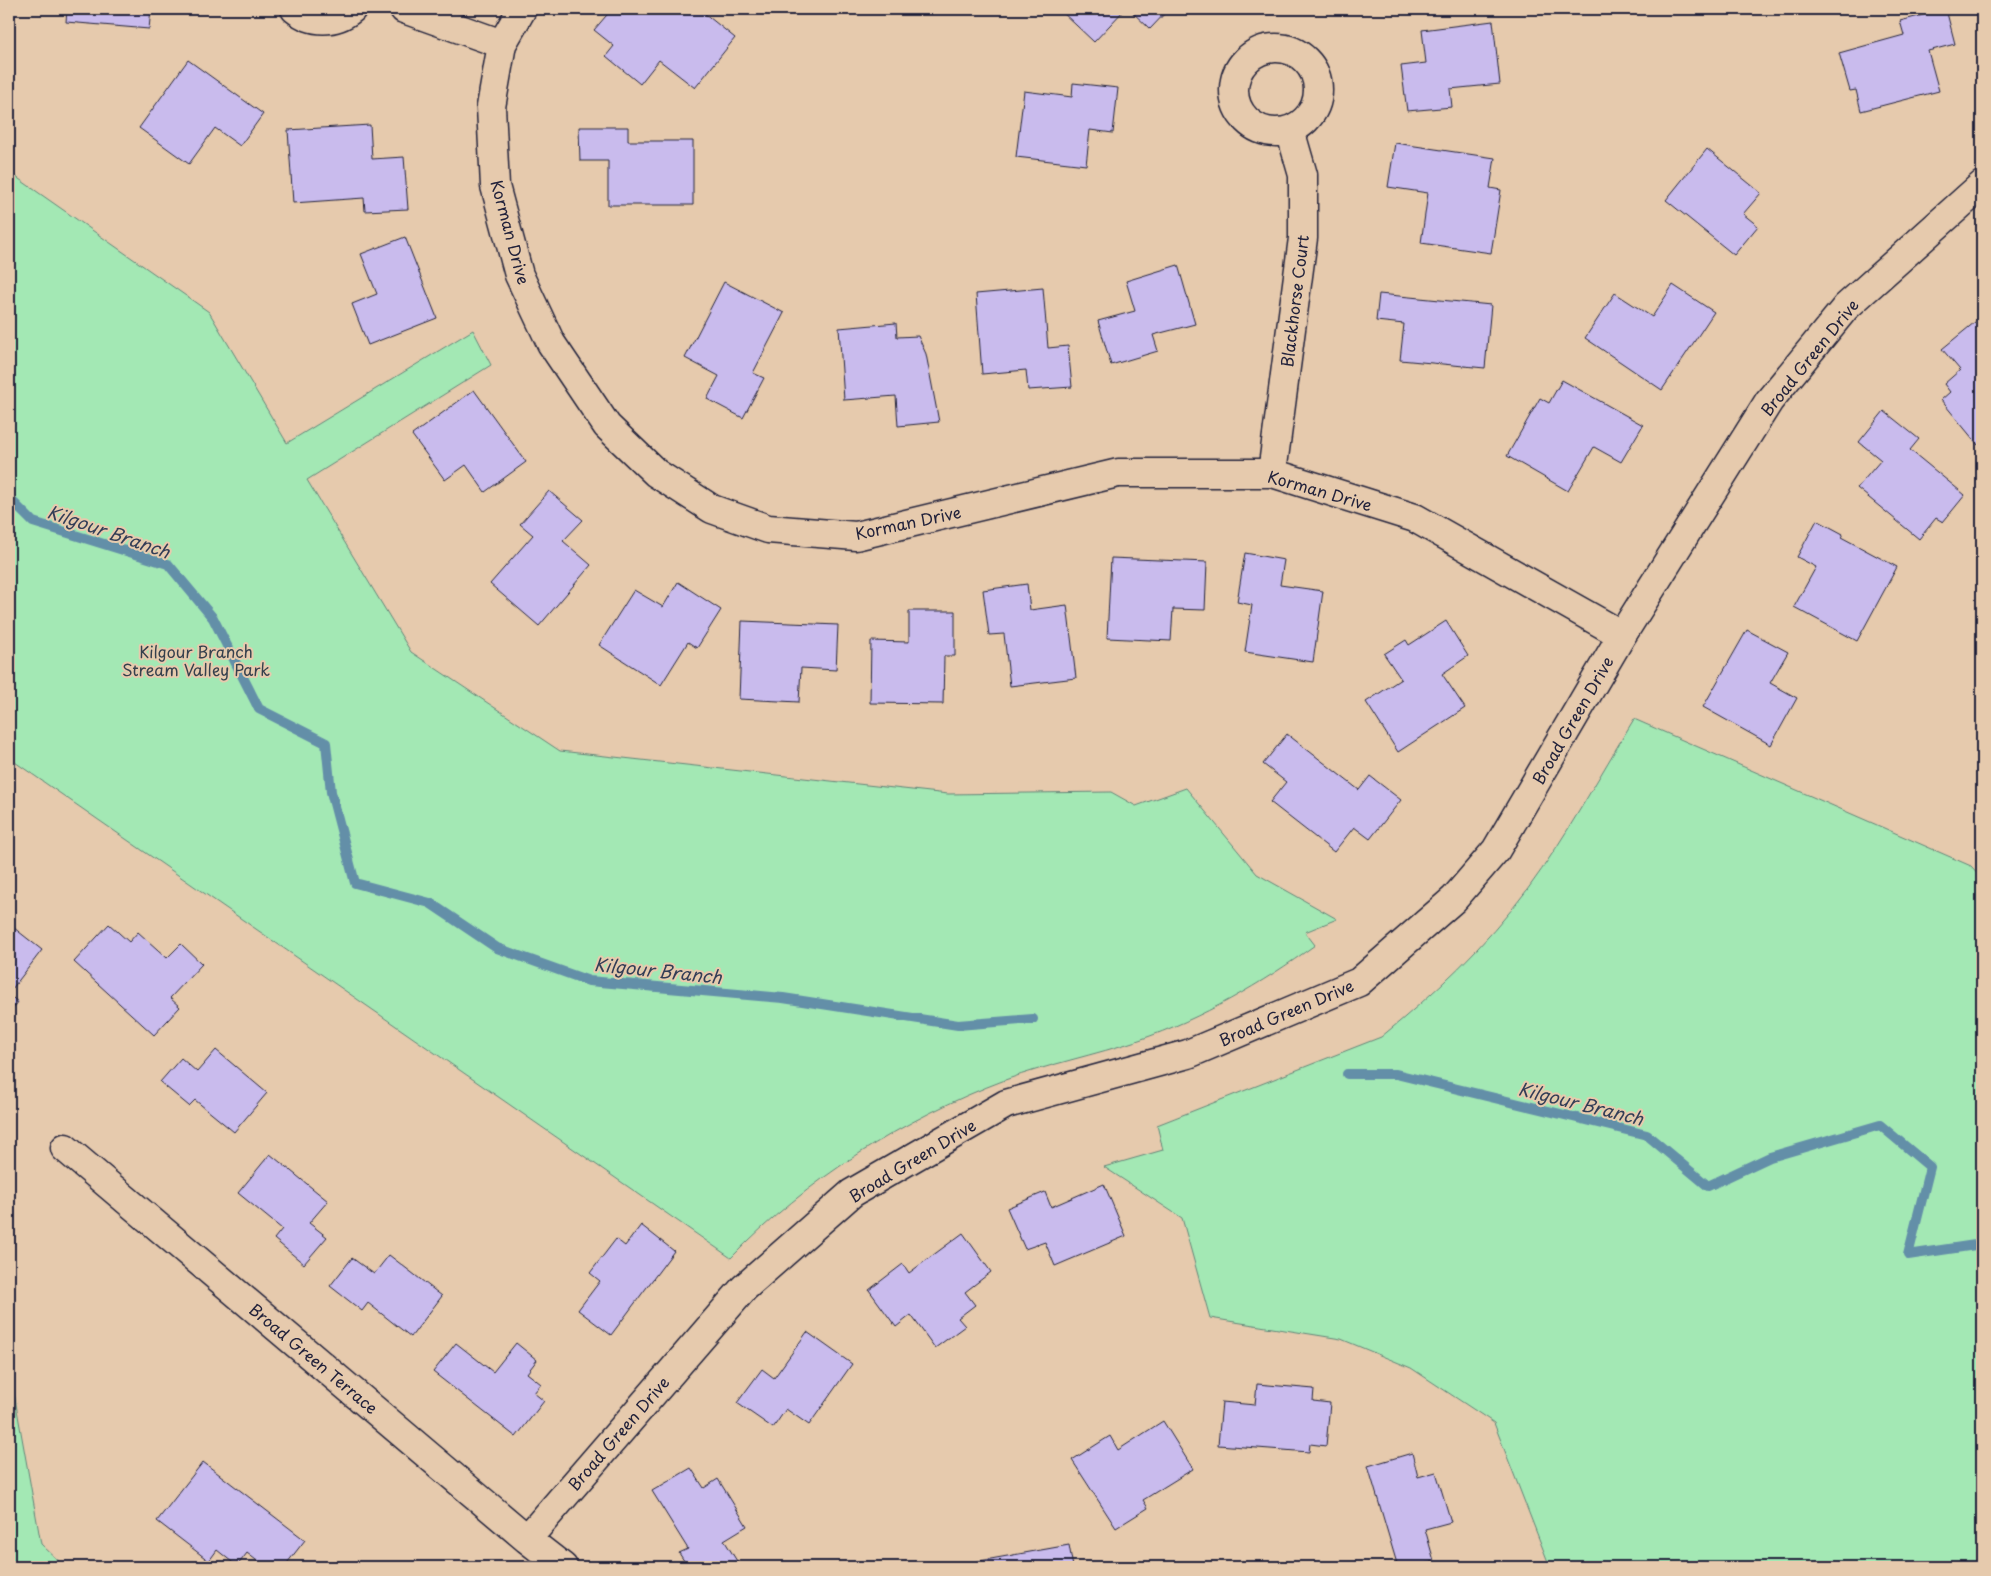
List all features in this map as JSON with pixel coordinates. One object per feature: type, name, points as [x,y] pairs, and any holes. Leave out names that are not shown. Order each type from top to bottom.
[{"type":"street","points":[[295,9],[308,17],[320,20],[334,19],[352,9]]},
{"type":"street","points":[[404,9],[502,44]]},
{"type":"street","name":"Korman Drive","points":[[522,9],[502,44],[492,107],[495,186],[520,276],[551,343],[607,426],[656,473],[712,509],[768,529],[856,536],[1118,473],[1272,473],[1415,518],[1622,635]]},
{"type":"street","name":"Blackhorse Court","points":[[1272,473],[1303,238],[1303,175],[1290,130]]},
{"type":"street","name":"Broad Green Drive","points":[[527,1539],[744,1288],[852,1194],[1006,1104],[1188,1054],[1359,982],[1454,900],[1496,850],[1622,635],[1769,401],[1846,307],[1982,186]]},
{"type":"street","name":"Broad Green Terrace","points":[[65,1148],[527,1539],[563,1567]]},
{"type":"green space","name":"Kilgour Branch Stream Valley Park","points":[[9,172],[209,312],[287,443],[473,330],[491,365],[307,480],[411,652],[560,751],[948,794],[1111,792],[1136,806],[1186,788],[1257,874],[1337,919],[1305,932],[1315,945],[1274,973],[1209,1011],[1139,1040],[1005,1080],[967,1095],[894,1132],[824,1177],[760,1230],[731,1258],[9,758]]},
{"type":"green space","points":[[1634,719],[1971,866],[1982,878],[1982,1567],[1550,1567],[1494,1423],[1411,1368],[1341,1339],[1210,1318],[1182,1218],[1104,1167],[1163,1150],[1157,1125],[1381,1037],[1440,986],[1477,950],[1511,911],[1542,869],[1569,827]]},
{"type":"green space","points":[[9,1365],[41,1544],[65,1567],[9,1567]]},
{"type":"building","points":[[67,9],[151,9],[149,29],[66,22]]},
{"type":"building","points":[[612,9],[640,9],[647,14],[651,9],[699,9],[735,38],[695,88],[659,60],[640,84],[606,56],[614,46],[594,30]]},
{"type":"building","points":[[1059,9],[1125,9],[1094,42]]},
{"type":"building","points":[[1129,9],[1169,9],[1150,29]]},
{"type":"building","points":[[1946,9],[1955,44],[1928,51],[1939,91],[1861,111],[1856,90],[1850,91],[1839,53],[1904,35],[1900,21]]},
{"type":"building","points":[[1493,21],[1500,84],[1450,89],[1452,107],[1407,111],[1401,66],[1426,63],[1422,30]]},
{"type":"building","points":[[188,60],[263,114],[240,146],[215,128],[189,164],[139,128]]},
{"type":"building","points":[[1073,83],[1118,88],[1113,133],[1090,130],[1086,165],[1016,157],[1024,91],[1072,97]]},
{"type":"building","points":[[370,125],[372,159],[404,157],[408,209],[365,211],[364,198],[293,203],[288,130]]},
{"type":"building","points":[[579,127],[628,127],[628,141],[693,141],[693,205],[608,205],[608,161],[580,161]]},
{"type":"building","points":[[1395,143],[1495,158],[1490,188],[1501,190],[1491,253],[1421,243],[1428,193],[1388,187]]},
{"type":"building","points":[[1707,149],[1761,193],[1743,214],[1758,226],[1734,255],[1666,200]]},
{"type":"building","points":[[405,237],[437,318],[368,345],[352,304],[377,294],[361,254]]},
{"type":"building","points":[[1178,265],[1195,324],[1153,335],[1158,351],[1111,365],[1098,321],[1135,311],[1126,281]]},
{"type":"building","points":[[724,282],[784,313],[753,373],[764,378],[743,418],[707,399],[719,376],[685,358]]},
{"type":"building","points":[[1673,285],[1714,312],[1662,390],[1585,338],[1615,293],[1652,317]]},
{"type":"building","points":[[1043,288],[1048,348],[1068,346],[1072,387],[1028,390],[1026,370],[982,374],[976,294]]},
{"type":"building","points":[[1379,294],[1491,305],[1485,368],[1400,360],[1404,324],[1376,321]]},
{"type":"building","points":[[1980,318],[1982,321],[1982,441],[1978,445],[1941,400],[1950,392],[1944,384],[1960,370],[1942,349]]},
{"type":"building","points":[[896,323],[897,337],[918,336],[926,354],[939,422],[898,426],[896,396],[844,400],[839,328]]},
{"type":"building","points":[[1562,380],[1643,425],[1621,462],[1594,447],[1568,491],[1507,456],[1540,398],[1549,403]]},
{"type":"building","points":[[474,390],[526,462],[485,492],[466,465],[445,480],[412,435]]},
{"type":"building","points":[[1884,411],[1919,439],[1910,450],[1965,495],[1943,522],[1936,518],[1919,539],[1857,488],[1881,460],[1859,442]]},
{"type":"building","points":[[549,491],[583,520],[563,541],[591,565],[539,626],[490,584],[533,535],[520,524]]},
{"type":"building","points":[[1817,520],[1843,534],[1841,537],[1897,567],[1857,641],[1794,607],[1816,567],[1797,557]]},
{"type":"building","points":[[1245,553],[1284,560],[1280,585],[1323,591],[1313,662],[1245,652],[1252,605],[1237,602]]},
{"type":"building","points":[[1111,558],[1207,562],[1205,610],[1173,609],[1171,641],[1107,638]]},
{"type":"building","points":[[678,582],[721,610],[697,648],[688,642],[661,685],[599,645],[634,590],[663,607]]},
{"type":"building","points":[[1027,584],[1030,610],[1067,605],[1076,678],[1010,686],[1004,634],[989,635],[983,590]]},
{"type":"building","points":[[909,611],[955,611],[955,656],[944,656],[943,704],[870,703],[871,641],[909,642]]},
{"type":"building","points":[[742,621],[838,625],[836,670],[801,668],[799,702],[739,699]]},
{"type":"building","points":[[1446,621],[1468,656],[1442,674],[1465,708],[1398,752],[1366,702],[1401,679],[1384,654],[1406,640],[1409,645]]},
{"type":"building","points":[[1747,630],[1788,652],[1770,683],[1797,698],[1771,745],[1703,707]]},
{"type":"building","points":[[1287,734],[1359,790],[1370,776],[1401,800],[1370,839],[1354,827],[1334,852],[1270,802],[1286,782],[1263,764]]},
{"type":"building","points":[[9,924],[42,950],[9,993]]},
{"type":"building","points":[[109,924],[129,942],[138,932],[167,958],[181,944],[202,964],[170,998],[180,1007],[154,1035],[74,962]]},
{"type":"building","points":[[9,995],[18,1002],[9,1014]]},
{"type":"building","points":[[216,1050],[267,1093],[234,1132],[195,1100],[189,1106],[160,1082],[181,1058],[197,1072]]},
{"type":"building","points":[[270,1154],[328,1201],[309,1223],[327,1237],[304,1264],[274,1239],[282,1229],[238,1193]]},
{"type":"building","points":[[1104,1184],[1126,1236],[1055,1266],[1045,1242],[1025,1249],[1007,1208],[1045,1192],[1051,1207]]},
{"type":"building","points":[[641,1225],[674,1251],[611,1335],[578,1310],[600,1281],[590,1273],[616,1239],[625,1246]]},
{"type":"building","points":[[963,1233],[991,1272],[965,1292],[975,1305],[958,1318],[965,1326],[935,1348],[911,1315],[896,1327],[869,1290],[903,1264],[909,1273]]},
{"type":"building","points":[[389,1255],[442,1296],[411,1337],[368,1303],[362,1311],[330,1286],[352,1258],[374,1274]]},
{"type":"building","points":[[807,1332],[852,1364],[809,1425],[786,1409],[773,1428],[737,1403],[762,1369],[774,1378]]},
{"type":"building","points":[[456,1343],[493,1372],[516,1343],[537,1360],[527,1373],[541,1384],[534,1393],[544,1401],[516,1437],[433,1372]]},
{"type":"building","points":[[1257,1384],[1314,1389],[1313,1401],[1330,1403],[1326,1446],[1310,1444],[1309,1452],[1218,1445],[1222,1402],[1255,1405]]},
{"type":"building","points":[[1163,1421],[1193,1469],[1143,1500],[1148,1508],[1116,1528],[1072,1460],[1110,1436],[1118,1450]]},
{"type":"building","points":[[1412,1453],[1418,1477],[1436,1472],[1451,1522],[1425,1529],[1434,1561],[1414,1567],[1398,1567],[1368,1466]]},
{"type":"building","points":[[203,1462],[305,1540],[284,1567],[265,1567],[247,1553],[237,1566],[217,1550],[209,1561],[157,1521]]},
{"type":"building","points":[[691,1468],[704,1488],[718,1479],[747,1526],[724,1540],[740,1566],[688,1567],[679,1553],[688,1549],[652,1491]]},
{"type":"building","points":[[1069,1545],[1073,1567],[974,1567],[974,1562]]},
{"type":"waterway","name":"Kilgour Branch","points":[[9,498],[33,522],[168,564],[213,618],[259,709],[326,743],[331,792],[355,883],[430,903],[497,948],[589,981],[783,998],[958,1025],[1033,1019]]},
{"type":"waterway","name":"Kilgour Branch","points":[[1347,1074],[1396,1074],[1647,1135],[1708,1186],[1770,1157],[1880,1125],[1930,1167],[1908,1255],[1982,1244]]}]
